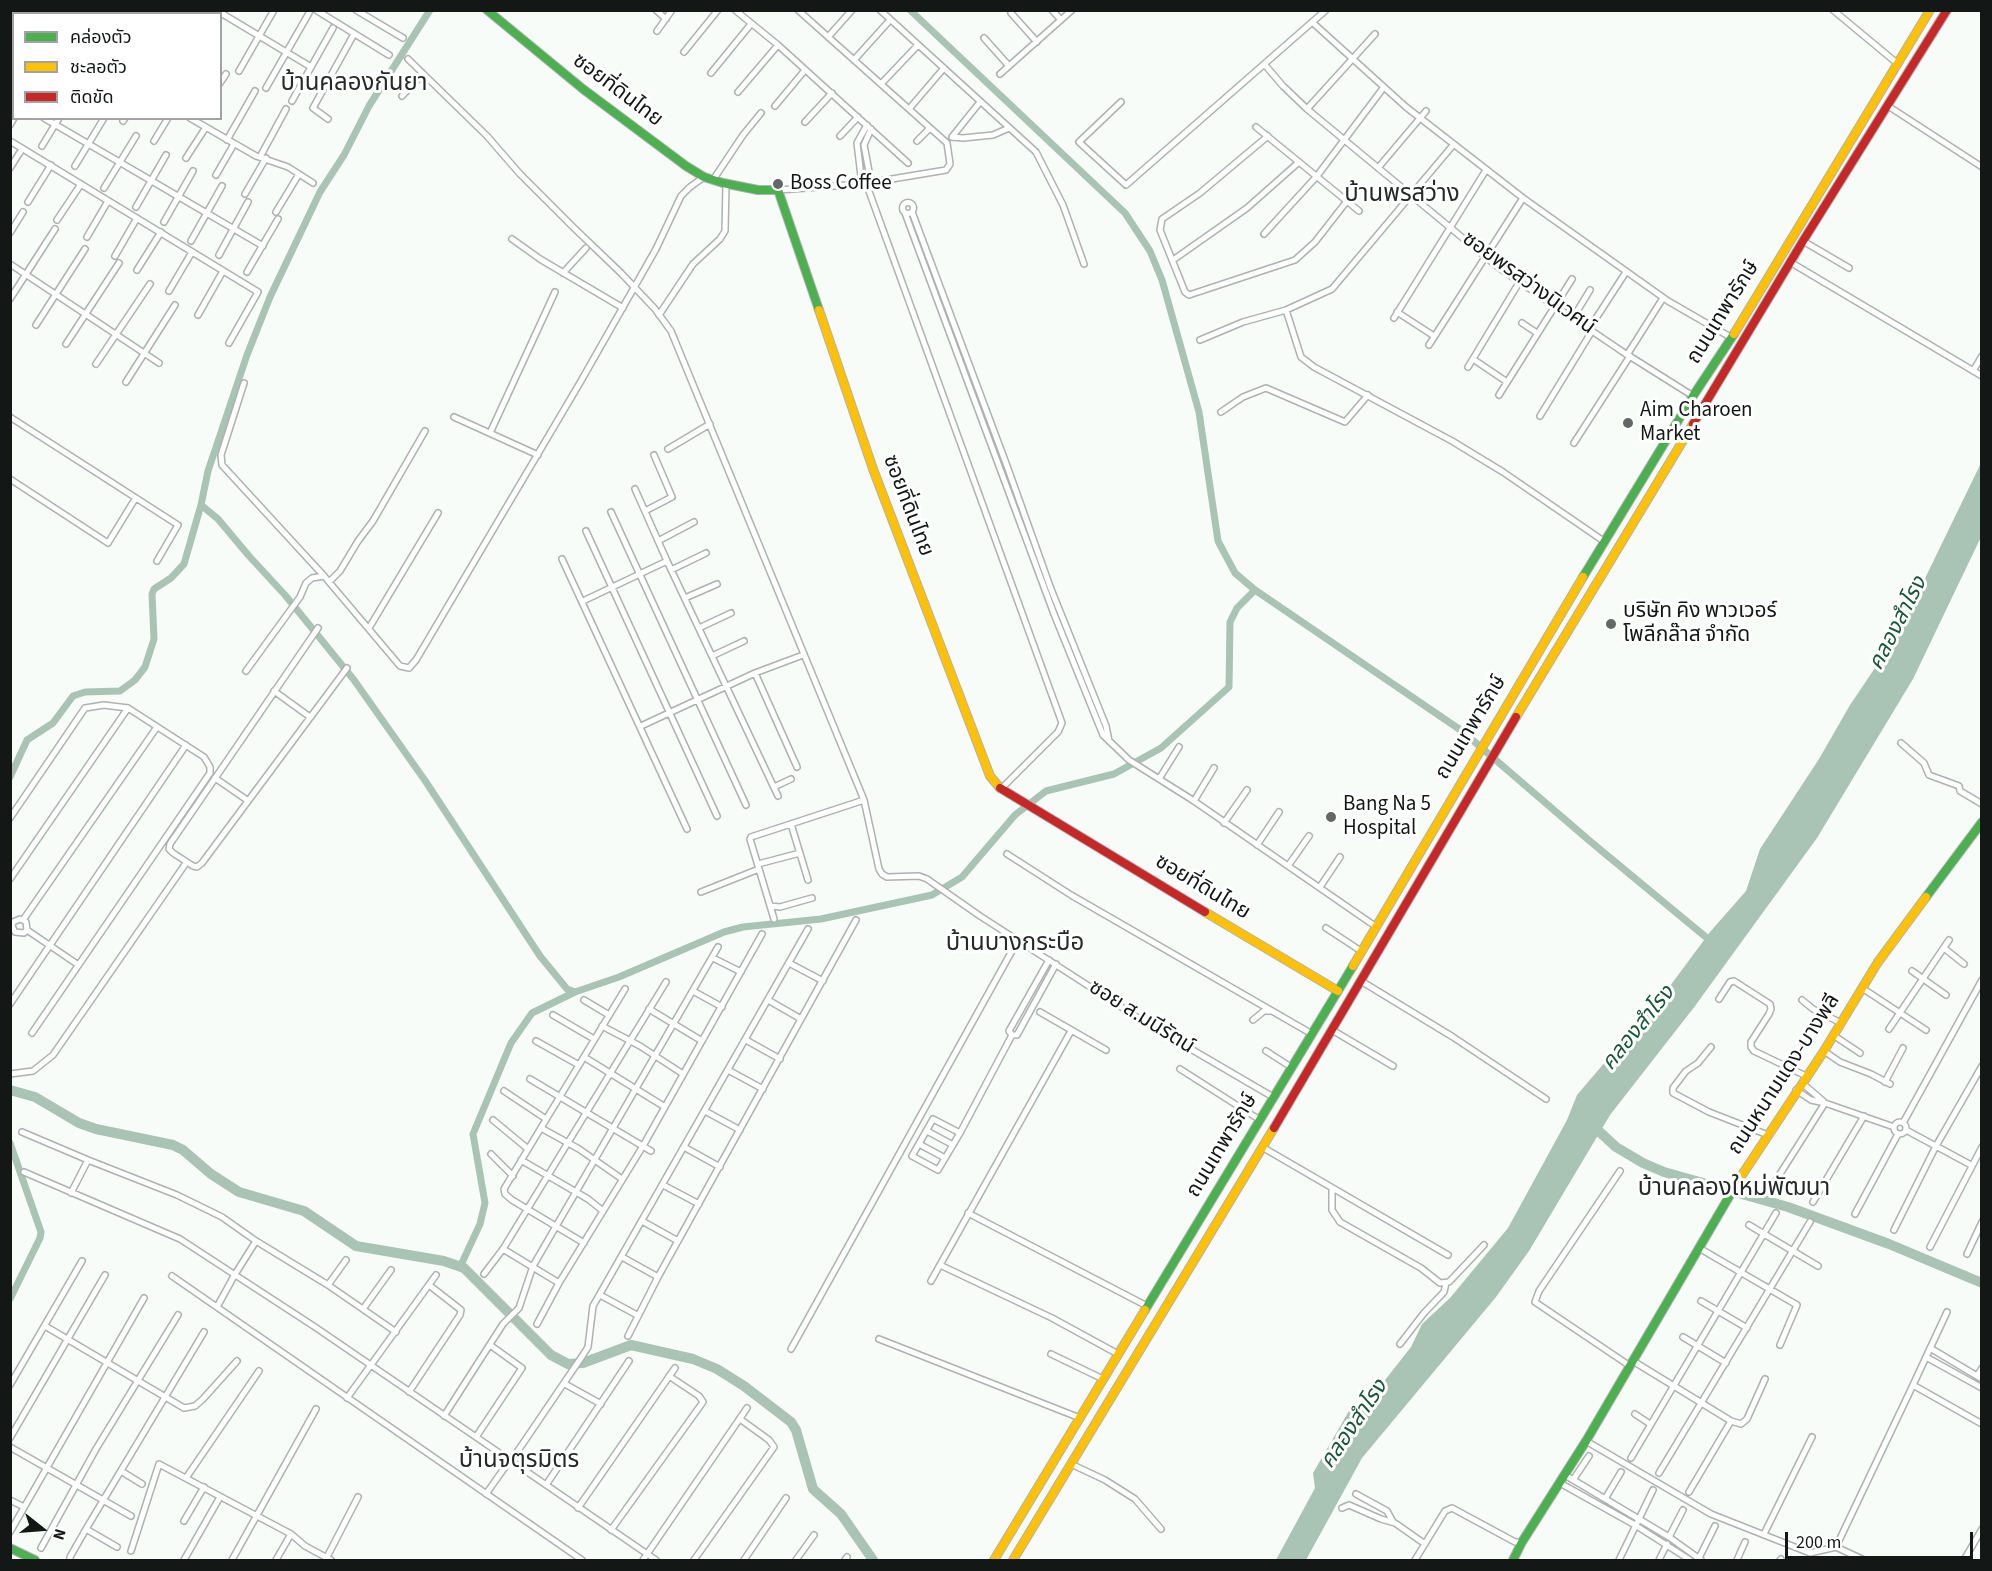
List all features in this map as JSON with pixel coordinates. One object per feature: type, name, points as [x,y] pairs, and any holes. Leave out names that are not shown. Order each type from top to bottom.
[{"type":"main road","name":"ซอยที่ดินไทย","points":[[487,10],[584,89],[686,166],[704,177],[726,184],[758,190],[778,190],[876,478],[990,776],[1001,789],[1338,991]]},
{"type":"main road","name":"ถนนเทพารักษ์","points":[[994,1560],[1338,991],[1485,740],[1930,10]]},
{"type":"main road","name":"ถนนเทพารักษ์","points":[[1013,1560],[1790,262],[1947,10]]},
{"type":"main road","name":"ถนนหนามแดง-บางพลี","points":[[1513,1560],[1586,1441],[1740,1178],[1796,1090],[1824,1051],[1878,962],[1982,822]]},
{"type":"main road","points":[[1026,1507],[1040,1515]]},
{"type":"main road","points":[[10,1548],[35,1560]]},
{"type":"street","points":[[229,18],[233,10]]},
{"type":"street","points":[[239,71],[274,10]]},
{"type":"street","points":[[316,10],[389,55]]},
{"type":"street","points":[[356,10],[403,38]]},
{"type":"street","points":[[656,10],[666,19]]},
{"type":"street","points":[[657,31],[672,10]]},
{"type":"street","points":[[684,52],[718,10]]},
{"type":"street","points":[[735,10],[778,45],[908,163]]},
{"type":"street","points":[[828,37],[852,10]]},
{"type":"street","points":[[880,10],[1036,152],[1063,204],[1083,264]]},
{"type":"street","points":[[1052,10],[1061,20]]},
{"type":"street","points":[[1000,74],[1072,10]]},
{"type":"street","points":[[1121,102],[1079,142],[1126,184],[1326,10]]},
{"type":"street","points":[[1833,10],[1898,64]]},
{"type":"street","points":[[778,190],[866,183],[946,170],[950,164],[947,143],[800,11]]},
{"type":"street","points":[[266,88],[309,13]]},
{"type":"street","points":[[1011,13],[1037,42]]},
{"type":"street","points":[[222,14],[311,67]]},
{"type":"street","points":[[854,60],[890,20]]},
{"type":"street","points":[[1312,22],[1419,118],[1523,198],[1663,298],[1732,338]]},
{"type":"street","points":[[711,73],[751,24]]},
{"type":"street","points":[[292,101],[333,28]]},
{"type":"street","points":[[328,119],[313,108],[354,34]]},
{"type":"street","points":[[1307,109],[1375,34]]},
{"type":"street","points":[[984,38],[1010,66]]},
{"type":"street","points":[[738,92],[778,45]]},
{"type":"street","points":[[881,84],[918,45]]},
{"type":"street","points":[[408,59],[635,287],[671,331],[678,345],[864,800],[751,837],[774,919]]},
{"type":"street","name":"ซอยพรสว่างนิเวศน์","points":[[1265,65],[1307,109],[1484,255],[1628,356],[1693,396]]},
{"type":"street","points":[[909,109],[944,68]]},
{"type":"street","points":[[775,106],[805,70]]},
{"type":"street","points":[[222,80],[226,74]]},
{"type":"street","points":[[402,96],[423,74]]},
{"type":"street","points":[[1264,234],[1317,176],[1384,87]]},
{"type":"street","points":[[227,140],[255,91]]},
{"type":"street","points":[[805,122],[832,93]]},
{"type":"street","points":[[947,143],[980,102]]},
{"type":"street","points":[[1888,106],[1982,167]]},
{"type":"street","points":[[245,194],[286,109]]},
{"type":"street","points":[[1378,168],[1426,111]]},
{"type":"street","points":[[713,180],[743,135],[761,113]]},
{"type":"street","points":[[840,136],[858,117]]},
{"type":"street","points":[[47,120],[263,246]]},
{"type":"street","points":[[42,146],[58,120]]},
{"type":"street","points":[[75,166],[103,120]]},
{"type":"street","points":[[154,141],[167,120]]},
{"type":"street","points":[[198,120],[234,144],[288,167],[313,183]]},
{"type":"street","points":[[186,158],[206,127]]},
{"type":"street","points":[[866,183],[865,139],[869,127]]},
{"type":"street","points":[[869,127],[858,138],[857,153],[866,183],[1062,723],[1058,732],[1001,789]]},
{"type":"street","points":[[1256,127],[1359,211]]},
{"type":"street","points":[[917,141],[930,128]]},
{"type":"street","points":[[952,137],[993,135],[1009,128]]},
{"type":"street","points":[[104,188],[136,136]]},
{"type":"street","points":[[1268,136],[1200,193],[1162,219],[1160,230],[1185,292],[1193,295],[1294,261],[1315,242],[1347,201]]},
{"type":"street","points":[[10,141],[258,292],[229,343]]},
{"type":"street","points":[[216,175],[234,144]]},
{"type":"street","points":[[1200,340],[1243,322],[1286,310],[1332,289],[1454,144]]},
{"type":"street","points":[[10,168],[22,149]]},
{"type":"street","points":[[857,153],[865,152]]},
{"type":"street","points":[[136,207],[166,155]]},
{"type":"street","points":[[1173,260],[1247,208],[1299,162]]},
{"type":"street","points":[[28,202],[51,165]]},
{"type":"street","points":[[1434,336],[1395,315],[1486,170]]},
{"type":"street","points":[[164,222],[193,171]]},
{"type":"street","points":[[276,212],[299,174]]},
{"type":"street","points":[[244,383],[221,455],[222,465],[324,576],[399,666],[405,669],[412,666],[623,308],[656,249],[681,196],[704,177]]},
{"type":"street","points":[[57,220],[81,184]]},
{"type":"street","points":[[659,315],[693,264],[720,239],[725,231],[726,184]]},
{"type":"street","points":[[191,241],[222,186]]},
{"type":"street","points":[[1429,345],[1484,255],[1523,198]]},
{"type":"street","points":[[87,237],[108,201]]},
{"type":"street","points":[[219,255],[248,202]]},
{"type":"street","points":[[10,232],[23,212]]},
{"type":"street","points":[[908,212],[1086,687],[1106,726],[1109,741],[1129,760],[1194,801],[1375,926]]},
{"type":"street","points":[[115,256],[137,218]]},
{"type":"street","points":[[248,272],[279,219]]},
{"type":"street","points":[[10,299],[55,229]]},
{"type":"street","points":[[137,270],[160,232]]},
{"type":"street","points":[[512,239],[563,273],[623,308]]},
{"type":"street","points":[[1803,241],[1849,268]]},
{"type":"street","points":[[563,273],[586,248]]},
{"type":"street","points":[[36,325],[85,249]]},
{"type":"street","points":[[169,291],[192,252]]},
{"type":"street","points":[[1790,262],[1982,376]]},
{"type":"street","points":[[66,344],[118,263]]},
{"type":"street","points":[[10,264],[159,363]]},
{"type":"street","points":[[198,315],[223,271]]},
{"type":"street","points":[[1540,416],[1626,272]]},
{"type":"street","points":[[1499,395],[1572,279]]},
{"type":"street","points":[[1468,367],[1520,281]]},
{"type":"street","points":[[96,364],[150,284]]},
{"type":"street","points":[[1573,318],[1590,290]]},
{"type":"street","points":[[490,433],[555,292]]},
{"type":"street","points":[[1574,443],[1663,298]]},
{"type":"street","points":[[126,382],[176,305]]},
{"type":"street","points":[[1286,310],[1301,357],[1314,367],[1452,441],[1503,472],[1605,542]]},
{"type":"street","points":[[1522,323],[1537,333]]},
{"type":"street","points":[[1973,371],[1982,356]]},
{"type":"street","points":[[1473,359],[1507,382]]},
{"type":"street","points":[[1221,412],[1243,397],[1266,388],[1345,422],[1368,395]]},
{"type":"street","points":[[10,417],[178,525],[157,561]]},
{"type":"street","points":[[454,417],[538,455]]},
{"type":"street","points":[[668,449],[710,424]]},
{"type":"street","points":[[329,582],[340,571],[373,521],[426,431]]},
{"type":"street","points":[[645,511],[672,497],[654,455]]},
{"type":"street","points":[[10,478],[108,543],[135,499]]},
{"type":"street","points":[[635,489],[778,796]]},
{"type":"street","points":[[611,512],[746,805]]},
{"type":"street","points":[[369,628],[438,513]]},
{"type":"street","points":[[658,541],[694,522]]},
{"type":"street","points":[[586,531],[717,816]]},
{"type":"street","points":[[671,570],[706,553]]},
{"type":"street","points":[[562,559],[687,829]]},
{"type":"street","points":[[583,601],[667,561]]},
{"type":"street","points":[[246,671],[300,597],[306,583],[312,578],[324,576]]},
{"type":"street","points":[[685,598],[717,584]]},
{"type":"street","points":[[699,628],[731,613]]},
{"type":"street","points":[[318,628],[170,844],[169,849],[173,854],[197,867],[202,863],[347,668]]},
{"type":"street","points":[[712,656],[744,641]]},
{"type":"street","points":[[641,726],[754,673],[803,655]]},
{"type":"street","points":[[754,673],[797,767]]},
{"type":"street","points":[[274,691],[310,717]]},
{"type":"street","points":[[10,818],[85,708],[104,705],[120,705],[128,708],[204,757],[210,767],[210,773],[77,964],[32,1033]]},
{"type":"street","points":[[10,879],[128,708]]},
{"type":"street","points":[[24,920],[157,727]]},
{"type":"street","points":[[1900,743],[1924,763],[1929,775],[1959,786],[1960,791],[1982,804]]},
{"type":"street","points":[[10,1004],[186,745]]},
{"type":"street","points":[[1159,778],[1179,747]]},
{"type":"street","points":[[1194,801],[1214,768]]},
{"type":"street","points":[[215,778],[247,800]]},
{"type":"street","points":[[774,787],[791,779]]},
{"type":"street","points":[[1224,822],[1247,790]]},
{"type":"street","name":"ซอย ส.มนีรัตน์","points":[[864,800],[882,874],[887,877],[919,876],[933,883],[1159,1030],[1274,1097]]},
{"type":"street","points":[[1257,845],[1279,812]]},
{"type":"street","points":[[791,824],[808,880]]},
{"type":"street","points":[[1288,866],[1309,836]]},
{"type":"street","points":[[701,892],[759,867],[800,853]]},
{"type":"street","points":[[1008,854],[1071,895],[1312,1034]]},
{"type":"street","points":[[1320,887],[1340,857]]},
{"type":"street","points":[[10,1074],[33,1071],[53,1055],[186,863]]},
{"type":"street","points":[[771,906],[780,907],[812,898]]},
{"type":"street","points":[[15,932],[12,921],[24,920]]},
{"type":"street","points":[[24,920],[27,930],[77,964]]},
{"type":"street","points":[[628,1336],[637,1315],[856,920]]},
{"type":"street","points":[[1326,928],[1361,951]]},
{"type":"street","points":[[486,1494],[584,1355],[588,1347],[593,1306],[808,929]]},
{"type":"street","points":[[15,932],[24,933],[27,930]]},
{"type":"street","points":[[10,939],[15,932]]},
{"type":"street","points":[[537,1324],[559,1283],[643,1146],[762,934]]},
{"type":"street","points":[[791,1349],[1018,940]]},
{"type":"street","points":[[1889,1029],[1949,940]]},
{"type":"street","points":[[444,1416],[503,1324],[519,1308],[533,1266],[718,947]]},
{"type":"street","points":[[1944,948],[1964,964]]},
{"type":"street","points":[[713,958],[741,972]]},
{"type":"street","points":[[1012,1035],[1009,1031],[1049,960]]},
{"type":"street","points":[[789,963],[823,981]]},
{"type":"street","points":[[1012,1035],[1017,1035],[1056,964]]},
{"type":"street","points":[[1911,971],[1946,995]]},
{"type":"street","points":[[1971,1165],[1905,1130],[1903,1123],[1982,980]]},
{"type":"street","points":[[1361,981],[1453,1037],[1546,1099]]},
{"type":"street","points":[[1719,999],[1730,982],[1734,981],[1770,1004],[1769,1014],[1751,1042],[1751,1047],[1754,1051],[1804,1079],[1825,1102]]},
{"type":"street","points":[[484,1274],[503,1249],[666,982]]},
{"type":"street","points":[[1862,988],[1926,1030]]},
{"type":"street","points":[[584,1243],[512,1200],[504,1189],[625,989]]},
{"type":"street","points":[[693,991],[722,1007]]},
{"type":"street","points":[[584,1000],[609,1015]]},
{"type":"street","points":[[768,1000],[801,1019]]},
{"type":"street","points":[[1802,1000],[1813,1009],[1841,1023]]},
{"type":"street","points":[[649,1009],[702,1041]]},
{"type":"street","points":[[1253,1020],[1264,1011],[1274,1011]]},
{"type":"street","points":[[1040,1012],[1106,1050]]},
{"type":"street","points":[[553,1015],[594,1039]]},
{"type":"street","points":[[602,1026],[683,1074]]},
{"type":"street","points":[[1332,1030],[1393,1066]]},
{"type":"street","points":[[931,1281],[1071,1031]]},
{"type":"street","points":[[960,1133],[933,1119],[912,1156],[938,1170],[960,1133],[1012,1035]]},
{"type":"street","points":[[1833,1035],[1860,1053]]},
{"type":"street","points":[[746,1040],[780,1059]]},
{"type":"street","points":[[536,1041],[579,1065]]},
{"type":"street","points":[[1711,1047],[1698,1063],[1686,1071],[1673,1088],[1673,1093],[1709,1112],[1768,1135]]},
{"type":"street","points":[[1824,1051],[1840,1062],[1887,1083],[1903,1048]]},
{"type":"street","points":[[1266,1051],[1291,1067]]},
{"type":"street","points":[[584,1057],[664,1107]]},
{"type":"street","points":[[1894,1230],[1936,1146],[1982,1066]]},
{"type":"street","points":[[1180,1069],[1260,1120]]},
{"type":"street","points":[[728,1070],[763,1089]]},
{"type":"street","points":[[530,1079],[651,1151]]},
{"type":"street","points":[[1796,1090],[1811,1100],[1825,1102],[1894,1127],[1898,1134]]},
{"type":"street","points":[[504,1091],[546,1119]]},
{"type":"street","points":[[1773,1185],[1825,1102]]},
{"type":"street","points":[[705,1111],[740,1130]]},
{"type":"street","points":[[1813,1202],[1864,1116]]},
{"type":"street","points":[[493,1120],[528,1149]]},
{"type":"street","points":[[1894,1127],[1898,1123],[1903,1123]]},
{"type":"street","points":[[541,1128],[568,1142],[622,1179]]},
{"type":"street","points":[[1856,1214],[1898,1134],[1905,1130]]},
{"type":"street","points":[[927,1131],[953,1145]]},
{"type":"street","points":[[22,1132],[195,1203],[222,1217],[396,1332]]},
{"type":"street","points":[[919,1144],[945,1158]]},
{"type":"street","points":[[684,1147],[720,1167]]},
{"type":"street","points":[[1262,1147],[1448,1255]]},
{"type":"street","points":[[1930,1247],[1982,1147]]},
{"type":"street","points":[[491,1154],[513,1176]]},
{"type":"street","points":[[71,1193],[87,1160]]},
{"type":"street","points":[[521,1160],[576,1191],[603,1211]]},
{"type":"street","points":[[1620,1171],[1539,1291],[1535,1302],[1631,1364],[1674,1385],[1731,1421],[1744,1423],[1765,1379]]},
{"type":"street","points":[[24,1172],[180,1239],[315,1327],[656,1560]]},
{"type":"street","points":[[663,1185],[699,1204]]},
{"type":"street","points":[[1332,1188],[1332,1210],[1340,1222],[1421,1268],[1437,1281],[1446,1283]]},
{"type":"street","points":[[968,1213],[1147,1306]]},
{"type":"street","points":[[1630,1458],[1776,1213]]},
{"type":"street","points":[[642,1221],[678,1241]]},
{"type":"street","points":[[1659,1473],[1810,1222]]},
{"type":"street","points":[[1967,1254],[1982,1222]]},
{"type":"street","points":[[1749,1225],[1818,1266]]},
{"type":"street","points":[[217,1307],[256,1241]]},
{"type":"street","points":[[1400,1344],[1424,1312],[1444,1292],[1446,1283],[1484,1245]]},
{"type":"street","points":[[1700,1248],[1797,1305],[1780,1345]]},
{"type":"street","points":[[503,1249],[559,1283]]},
{"type":"street","points":[[622,1257],[658,1277]]},
{"type":"street","points":[[328,1285],[346,1260]]},
{"type":"street","points":[[10,1385],[82,1261]]},
{"type":"street","points":[[940,1265],[1052,1318],[1119,1354]]},
{"type":"street","points":[[363,1309],[391,1270]]},
{"type":"street","points":[[10,1438],[105,1275]]},
{"type":"street","points":[[347,1398],[436,1275]]},
{"type":"street","points":[[172,1276],[582,1560]]},
{"type":"street","points":[[409,1392],[460,1315],[461,1310],[429,1285]]},
{"type":"street","points":[[600,1295],[637,1315]]},
{"type":"street","points":[[11,1530],[144,1298]]},
{"type":"street","points":[[1701,1301],[1747,1328]]},
{"type":"street","points":[[1836,1547],[1947,1312]]},
{"type":"street","points":[[41,1548],[178,1315]]},
{"type":"street","points":[[45,1326],[184,1408],[195,1406],[237,1361]]},
{"type":"street","points":[[70,1560],[86,1529],[204,1332]]},
{"type":"street","points":[[1683,1337],[1726,1364]]},
{"type":"street","points":[[879,1339],[1080,1418]]},
{"type":"street","points":[[476,1437],[522,1368],[490,1345]]},
{"type":"street","points":[[1930,1348],[1979,1377],[1982,1368]]},
{"type":"street","points":[[1051,1354],[1103,1380]]},
{"type":"street","points":[[1926,1357],[1982,1388]]},
{"type":"street","points":[[546,1485],[629,1361]]},
{"type":"street","points":[[578,1508],[675,1368]]},
{"type":"street","points":[[186,1478],[259,1371]]},
{"type":"street","points":[[611,1530],[702,1402],[699,1396],[669,1376]]},
{"type":"street","points":[[566,1382],[600,1404]]},
{"type":"street","points":[[1912,1385],[1982,1424]]},
{"type":"street","points":[[643,1560],[747,1408]]},
{"type":"street","points":[[232,1560],[316,1409]]},
{"type":"street","points":[[1635,1414],[1650,1424]]},
{"type":"street","points":[[694,1560],[774,1447],[769,1440],[740,1419]]},
{"type":"street","points":[[1689,1492],[1731,1421]]},
{"type":"street","points":[[1764,1534],[1812,1437]]},
{"type":"street","points":[[1586,1441],[1711,1514],[1810,1553],[1836,1547],[1864,1560]]},
{"type":"street","points":[[10,1447],[131,1516]]},
{"type":"street","points":[[1573,1480],[1589,1456]]},
{"type":"street","points":[[131,1551],[158,1466],[161,1464],[258,1515],[291,1534],[328,1560],[358,1497]]},
{"type":"street","points":[[1071,1464],[1105,1480],[1135,1499],[1161,1529]]},
{"type":"street","points":[[121,1471],[142,1484]]},
{"type":"street","points":[[1605,1499],[1621,1472]]},
{"type":"street","points":[[1565,1475],[1637,1522],[1700,1559],[1715,1526]]},
{"type":"street","points":[[1560,1483],[1637,1522]]},
{"type":"street","points":[[184,1521],[204,1487]]},
{"type":"street","points":[[1580,1494],[1584,1487]]},
{"type":"street","points":[[1619,1560],[1653,1490]]},
{"type":"street","points":[[1356,1494],[1387,1511],[1393,1522]]},
{"type":"street","points":[[184,1560],[220,1497]]},
{"type":"street","points":[[744,1560],[786,1498]]},
{"type":"street","points":[[10,1500],[24,1508]]},
{"type":"street","points":[[1342,1508],[1348,1505],[1382,1520],[1393,1522],[1425,1544]]},
{"type":"street","points":[[1416,1560],[1445,1511],[1452,1508],[1515,1542],[1522,1542]]},
{"type":"street","points":[[1659,1560],[1683,1510]]},
{"type":"street","points":[[86,1529],[117,1547]]},
{"type":"street","points":[[1964,1560],[1982,1529]]},
{"type":"street","points":[[276,1560],[291,1534]]},
{"type":"street","points":[[796,1560],[814,1535]]},
{"type":"street","points":[[1668,1541],[1690,1560]]},
{"type":"street","points":[[1737,1560],[1745,1542]]},
{"type":"water","name":"คลองสำโรง","points":[[1981,463],[1981,537],[1913,679],[1817,838],[1695,1006],[1610,1115],[1529,1251],[1496,1297],[1362,1458],[1306,1560],[1276,1560],[1315,1488],[1313,1473],[1349,1411],[1385,1380],[1411,1347],[1422,1324],[1450,1298],[1508,1228],[1567,1120],[1577,1095],[1670,986],[1710,932],[1746,891],[1760,849],[1819,759],[1850,705],[1898,634]]},
{"type":"waterway","points":[[10,777],[27,740],[53,723],[73,696],[85,692],[120,691],[135,680],[145,667],[154,639],[152,594],[154,589],[171,578],[184,564],[208,471],[247,355],[270,297],[320,192],[344,155],[369,106],[430,10]]},
{"type":"waterway","points":[[910,10],[1125,213],[1150,251],[1162,280],[1199,412],[1218,541],[1235,573],[1255,590],[1462,731],[1713,943]]},
{"type":"waterway","points":[[201,505],[218,519],[285,595],[354,680],[426,782],[540,956],[567,989],[575,992],[619,977],[724,932],[743,927],[821,919],[932,895],[962,877],[1015,815],[1046,791],[1114,774],[1161,748],[1229,687],[1230,622],[1237,608],[1255,590]]},
{"type":"waterway","points":[[460,1267],[480,1224],[485,1203],[473,1134],[511,1043],[532,1013],[575,992]]},
{"type":"waterway","points":[[10,1090],[35,1097],[79,1123],[96,1129],[173,1145],[239,1192],[304,1211],[356,1246],[444,1261],[464,1268],[551,1355],[568,1364],[583,1363],[631,1345],[693,1359],[717,1369],[744,1386],[791,1422],[796,1430],[813,1489],[841,1514],[873,1560]]},
{"type":"waterway","points":[[1591,1124],[1616,1147],[1664,1172],[1788,1207],[1889,1244],[1982,1283]]},
{"type":"waterway","points":[[10,1143],[41,1232],[10,1299]]},
{"type":"traffic: fast","points":[[487,10],[583,89],[686,166],[704,177],[723,183],[758,190],[778,190],[819,310]]},
{"type":"traffic: fast","points":[[1583,577],[1693,396],[1734,334]]},
{"type":"traffic: fast","points":[[1926,897],[1982,822]]},
{"type":"traffic: fast","points":[[1145,1310],[1353,966]]},
{"type":"traffic: fast","points":[[1513,1560],[1586,1441],[1740,1178]]},
{"type":"traffic: fast","points":[[10,1548],[35,1560]]},
{"type":"traffic: slow","points":[[1734,334],[1930,10]]},
{"type":"traffic: slow","points":[[819,310],[873,469],[990,776],[1000,788]]},
{"type":"traffic: slow","points":[[1516,717],[1693,424]]},
{"type":"traffic: slow","points":[[1353,966],[1583,577]]},
{"type":"traffic: slow","points":[[1740,1178],[1824,1051],[1878,962],[1926,897]]},
{"type":"traffic: slow","points":[[1205,912],[1338,991]]},
{"type":"traffic: slow","points":[[1013,1560],[1274,1128]]},
{"type":"traffic: slow","points":[[994,1560],[1145,1310]]},
{"type":"traffic: jam","points":[[1693,424],[1803,241],[1947,10]]},
{"type":"traffic: jam","points":[[1274,1128],[1516,717]]},
{"type":"traffic: jam","points":[[1000,788],[1205,912]]},
{"type":"place","name":"Boss Coffee","points":[[778,184]]},
{"type":"place","name":"Aim Charoen Market","points":[[1628,423]]},
{"type":"place","name":"บริษัท คิง พาวเวอร์ โพลีกล๊าส จำกัด","points":[[1611,624]]},
{"type":"place","name":"Bang Na 5 Hospital","points":[[1331,817]]},
{"type":"district","name":"บ้านคลองกันยา","points":[[354,85]]},
{"type":"district","name":"บ้านพรสว่าง","points":[[1402,196]]},
{"type":"district","name":"บ้านบางกระบือ","points":[[1015,945]]},
{"type":"district","name":"บ้านคลองใหม่พัฒนา","points":[[1734,1190]]},
{"type":"district","name":"บ้านจตุรมิตร","points":[[519,1462]]}]
